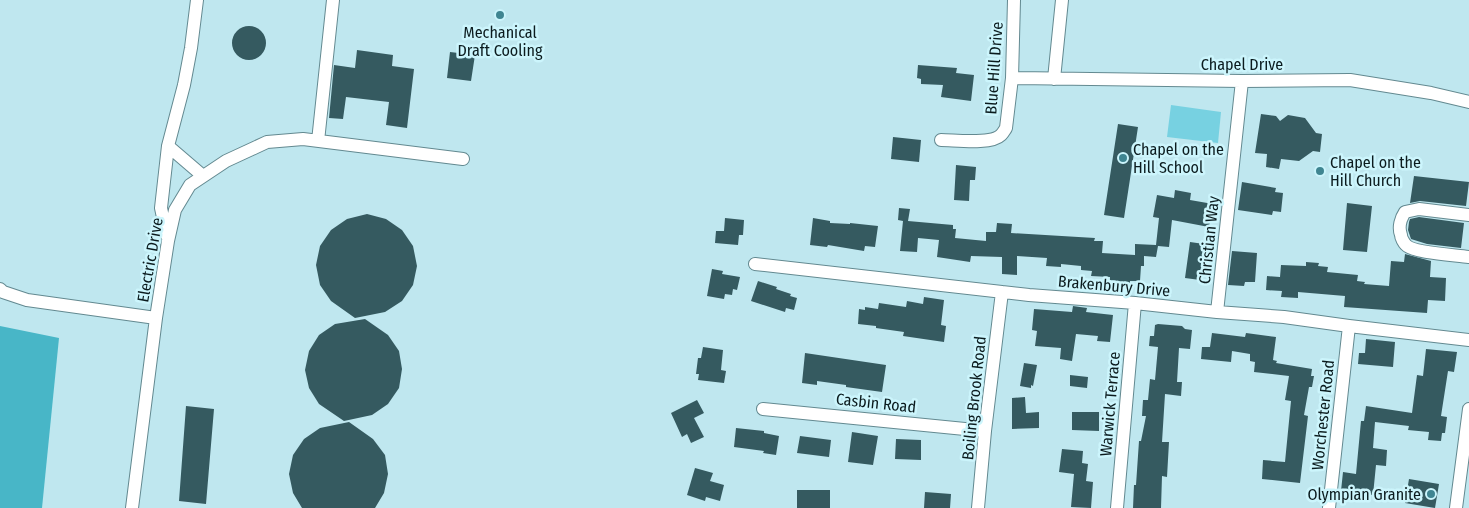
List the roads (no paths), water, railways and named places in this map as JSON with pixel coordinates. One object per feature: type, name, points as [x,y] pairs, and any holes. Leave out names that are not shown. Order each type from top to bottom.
[{"type":"street","points":[[168,241],[161,208],[168,146],[192,48],[197,0]]},
{"type":"street","points":[[318,141],[333,0]]},
{"type":"street","name":"Blue Hill Drive","points":[[941,140],[985,141],[1002,135],[1008,119],[1012,78],[1014,0]]},
{"type":"street","points":[[1054,79],[1062,0]]},
{"type":"street","name":"Chapel Drive","points":[[1012,78],[1242,81],[1350,80],[1431,93],[1469,102]]},
{"type":"street","name":"Christian Way","points":[[1217,312],[1242,81]]},
{"type":"street","name":"Electric Drive","points":[[132,508],[156,318],[168,241],[175,210],[190,184],[226,161],[267,142],[318,141],[463,159]]},
{"type":"street","points":[[168,146],[203,176]]},
{"type":"street","points":[[1469,215],[1419,209],[1405,212],[1399,229],[1406,246],[1415,250],[1469,257]]},
{"type":"street","name":"Brakenbury Drive","points":[[756,264],[1002,292],[1284,317],[1469,340]]},
{"type":"street","points":[[0,289],[3,292],[27,300],[156,318]]},
{"type":"street","name":"Boiling Brook Road","points":[[978,508],[1002,292]]},
{"type":"street","name":"Warwick Terrace","points":[[1117,508],[1135,303]]},
{"type":"street","name":"Worchester Road","points":[[1329,508],[1349,326]]},
{"type":"street","name":"Casbin Road","points":[[763,408],[986,431]]},
{"type":"street","points":[[1456,508],[1469,409]]},
{"type":"place","name":"Mechanical Draft Cooling","points":[[500,15]]},
{"type":"place","name":"Chapel on the Hill School","points":[[1123,158]]},
{"type":"place","name":"Chapel on the Hill Church","points":[[1320,171]]},
{"type":"place","name":"Olympian Granite","points":[[1431,494]]}]
